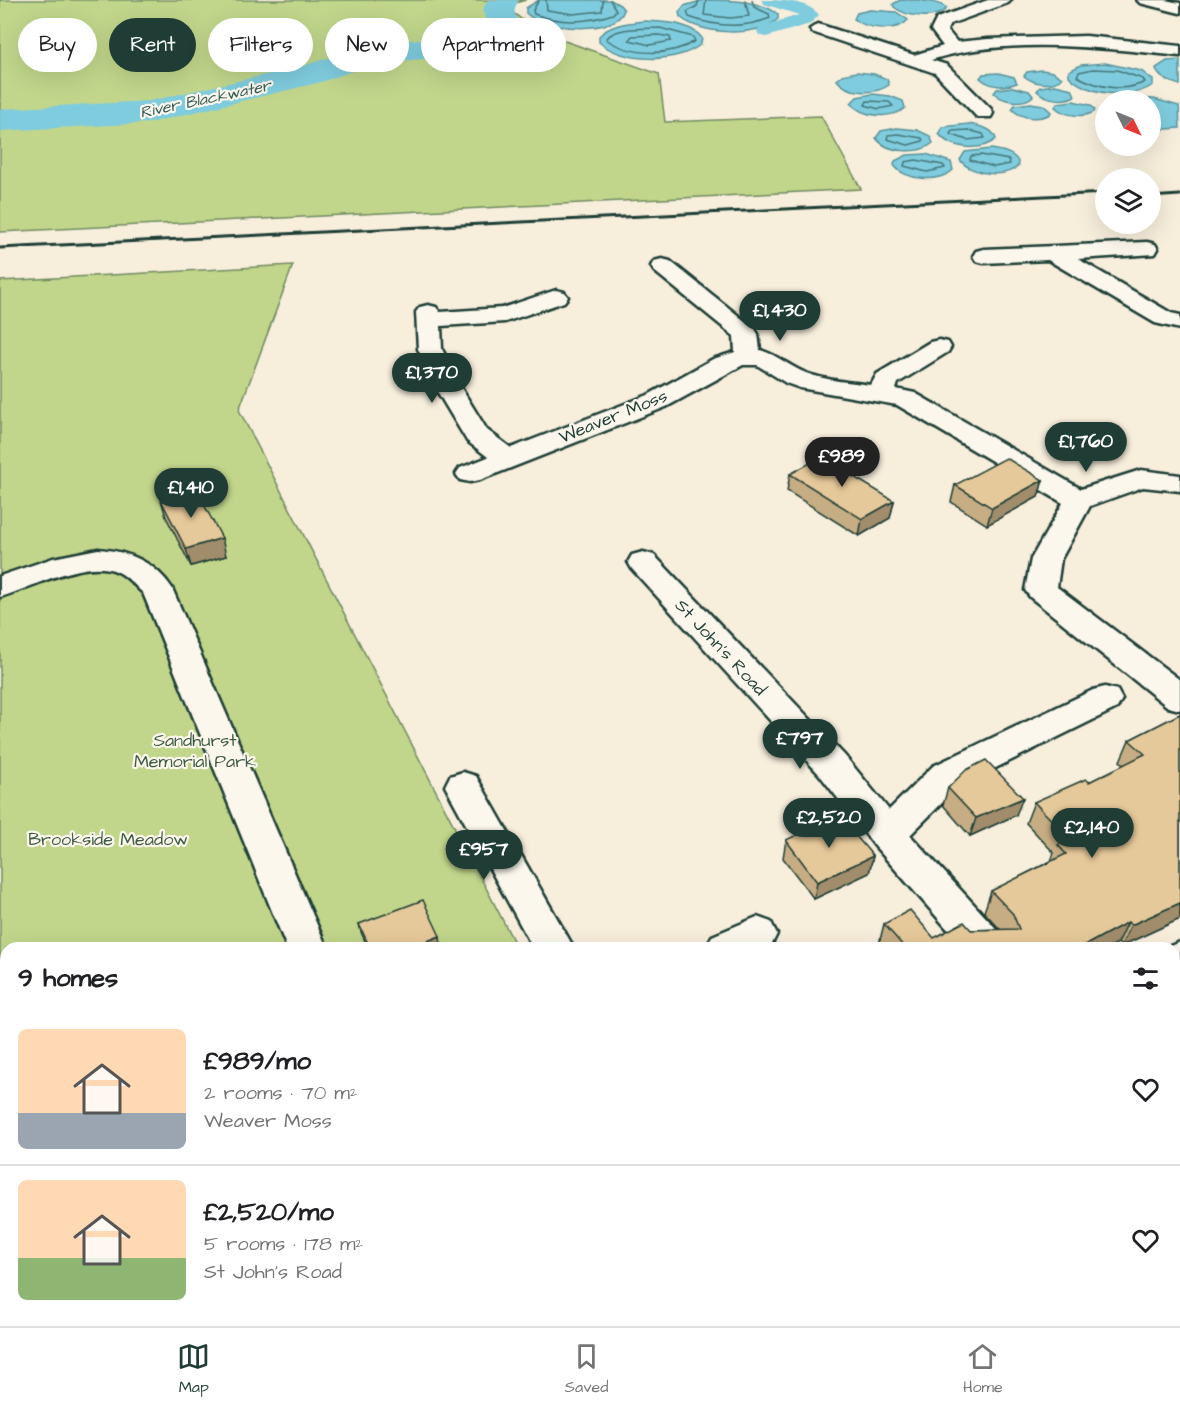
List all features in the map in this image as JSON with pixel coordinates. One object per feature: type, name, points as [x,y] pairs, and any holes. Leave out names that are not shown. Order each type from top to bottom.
[{"type":"street","points":[[953,48],[939,30],[943,21],[1003,0]]},
{"type":"street","points":[[1145,0],[1180,9]]},
{"type":"street","points":[[818,29],[941,69],[984,113]]},
{"type":"street","points":[[915,60],[953,48],[988,44],[1086,41],[1180,51]]},
{"type":"street","points":[[984,256],[1147,249]]},
{"type":"street","points":[[1054,254],[1163,318],[1180,322]]},
{"type":"street","points":[[662,266],[747,334],[748,356],[769,362],[794,377],[825,388],[882,392],[906,399],[1079,500]]},
{"type":"street","points":[[507,458],[477,435],[450,391],[430,349],[428,316],[504,315],[556,297]]},
{"type":"street","points":[[882,392],[886,379],[939,347]]},
{"type":"street","name":"Weaver Moss","points":[[470,474],[659,400],[712,368],[748,356]]},
{"type":"street","points":[[1180,483],[1141,478],[1079,500],[1046,559],[1041,590],[1180,698]]},
{"type":"street","points":[[0,586],[58,565],[106,559],[127,564],[156,588],[304,942]]},
{"type":"street","name":"St John's Road","points":[[643,562],[832,765],[887,835],[984,942]]},
{"type":"street","points":[[887,835],[946,777],[1105,699]]},
{"type":"street","points":[[463,786],[551,942]]},
{"type":"green space","points":[[0,0],[526,0],[504,6],[520,18],[421,18],[421,72],[566,72],[566,41],[659,74],[665,122],[821,116],[861,189],[0,232]]},
{"type":"green space","name":"Sandhurst Memorial Park","points":[[293,265],[239,410],[514,942],[0,942],[0,281]]},
{"type":"water","points":[[539,0],[611,0],[624,10],[618,18],[608,24],[578,28],[566,26],[566,18],[533,18],[526,13],[526,8]]},
{"type":"water","points":[[704,0],[753,3],[778,14],[778,19],[757,29],[729,32],[701,28],[680,17],[679,12],[684,6]]},
{"type":"water","points":[[900,0],[932,2],[947,8],[936,15],[913,15],[894,7],[893,4]]},
{"type":"water","points":[[870,10],[896,12],[908,20],[897,27],[881,28],[866,25],[854,19],[857,13]]},
{"type":"water","points":[[644,21],[683,26],[702,38],[701,44],[679,55],[650,58],[621,54],[599,42],[599,36],[609,29]]},
{"type":"water","points":[[1180,60],[1180,85],[1165,79],[1157,72],[1156,68],[1167,61]]},
{"type":"water","points":[[1105,63],[1141,71],[1153,80],[1153,85],[1144,90],[1095,90],[1086,88],[1069,76],[1069,71],[1081,65]]},
{"type":"water","points":[[1042,70],[1053,72],[1062,78],[1054,83],[1043,83],[1032,81],[1024,76],[1027,72]]},
{"type":"water","points":[[857,72],[874,74],[887,79],[889,85],[869,92],[847,88],[837,80],[842,75]]},
{"type":"water","points":[[998,73],[1014,77],[1017,83],[998,86],[980,78],[983,74]]},
{"type":"water","points":[[1055,85],[1072,89],[1075,96],[1056,99],[1037,91],[1040,87]]},
{"type":"water","points":[[1013,87],[1029,91],[1033,96],[1024,101],[1014,101],[1003,99],[994,93],[997,89]]},
{"type":"water","points":[[872,94],[890,96],[903,101],[905,108],[893,114],[877,115],[862,112],[851,103],[857,97]]},
{"type":"water","points":[[1073,101],[1090,105],[1095,110],[1089,114],[1074,115],[1055,107],[1058,103]]},
{"type":"water","points":[[1161,101],[1179,106],[1180,128],[1161,129]]},
{"type":"water","points":[[1031,103],[1043,105],[1051,112],[1050,114],[1030,118],[1012,109],[1015,105]]},
{"type":"water","points":[[969,124],[989,130],[996,139],[983,146],[966,147],[951,143],[939,134],[943,127]]},
{"type":"water","points":[[897,128],[917,130],[930,136],[933,143],[920,149],[903,151],[888,147],[876,138],[881,131]]},
{"type":"water","points":[[991,149],[1012,155],[1019,165],[998,174],[980,172],[960,160],[965,152]]},
{"type":"water","points":[[926,154],[951,162],[953,170],[940,177],[922,178],[906,174],[894,165],[895,161],[907,155]]},
{"type":"building","points":[[821,457],[894,501],[862,519],[790,474]]},
{"type":"building","points":[[1006,458],[1043,480],[992,508],[955,485]]},
{"type":"building","points":[[196,490],[222,538],[186,549],[161,500]]},
{"type":"building","points":[[1180,714],[1180,903],[1131,925],[1128,922],[1091,942],[900,942],[884,924],[910,910],[934,938],[964,922],[971,930],[1019,929],[1013,914],[991,891],[1066,854],[1058,845],[1070,839],[1034,802],[1086,779],[1089,782],[1145,754],[1129,740]]},
{"type":"building","points":[[986,760],[1023,798],[976,818],[948,788],[966,770]]},
{"type":"building","points":[[839,816],[873,856],[817,882],[786,840]]},
{"type":"building","points":[[423,900],[440,936],[424,942],[367,942],[359,924]]},
{"type":"waterway","name":"River Blackwater","points":[[0,120],[149,112],[309,75],[370,54],[472,45],[492,40],[511,31],[498,13],[498,7],[504,0]]},
{"type":"waterway","points":[[766,31],[804,20],[810,15],[805,11],[770,0]]},
{"type":"railway","points":[[0,248],[1095,194]]},
{"type":"railway","points":[[1161,196],[1180,195]]},
{"type":"park label","name":"Brookside Meadow","points":[[108,839]]}]
